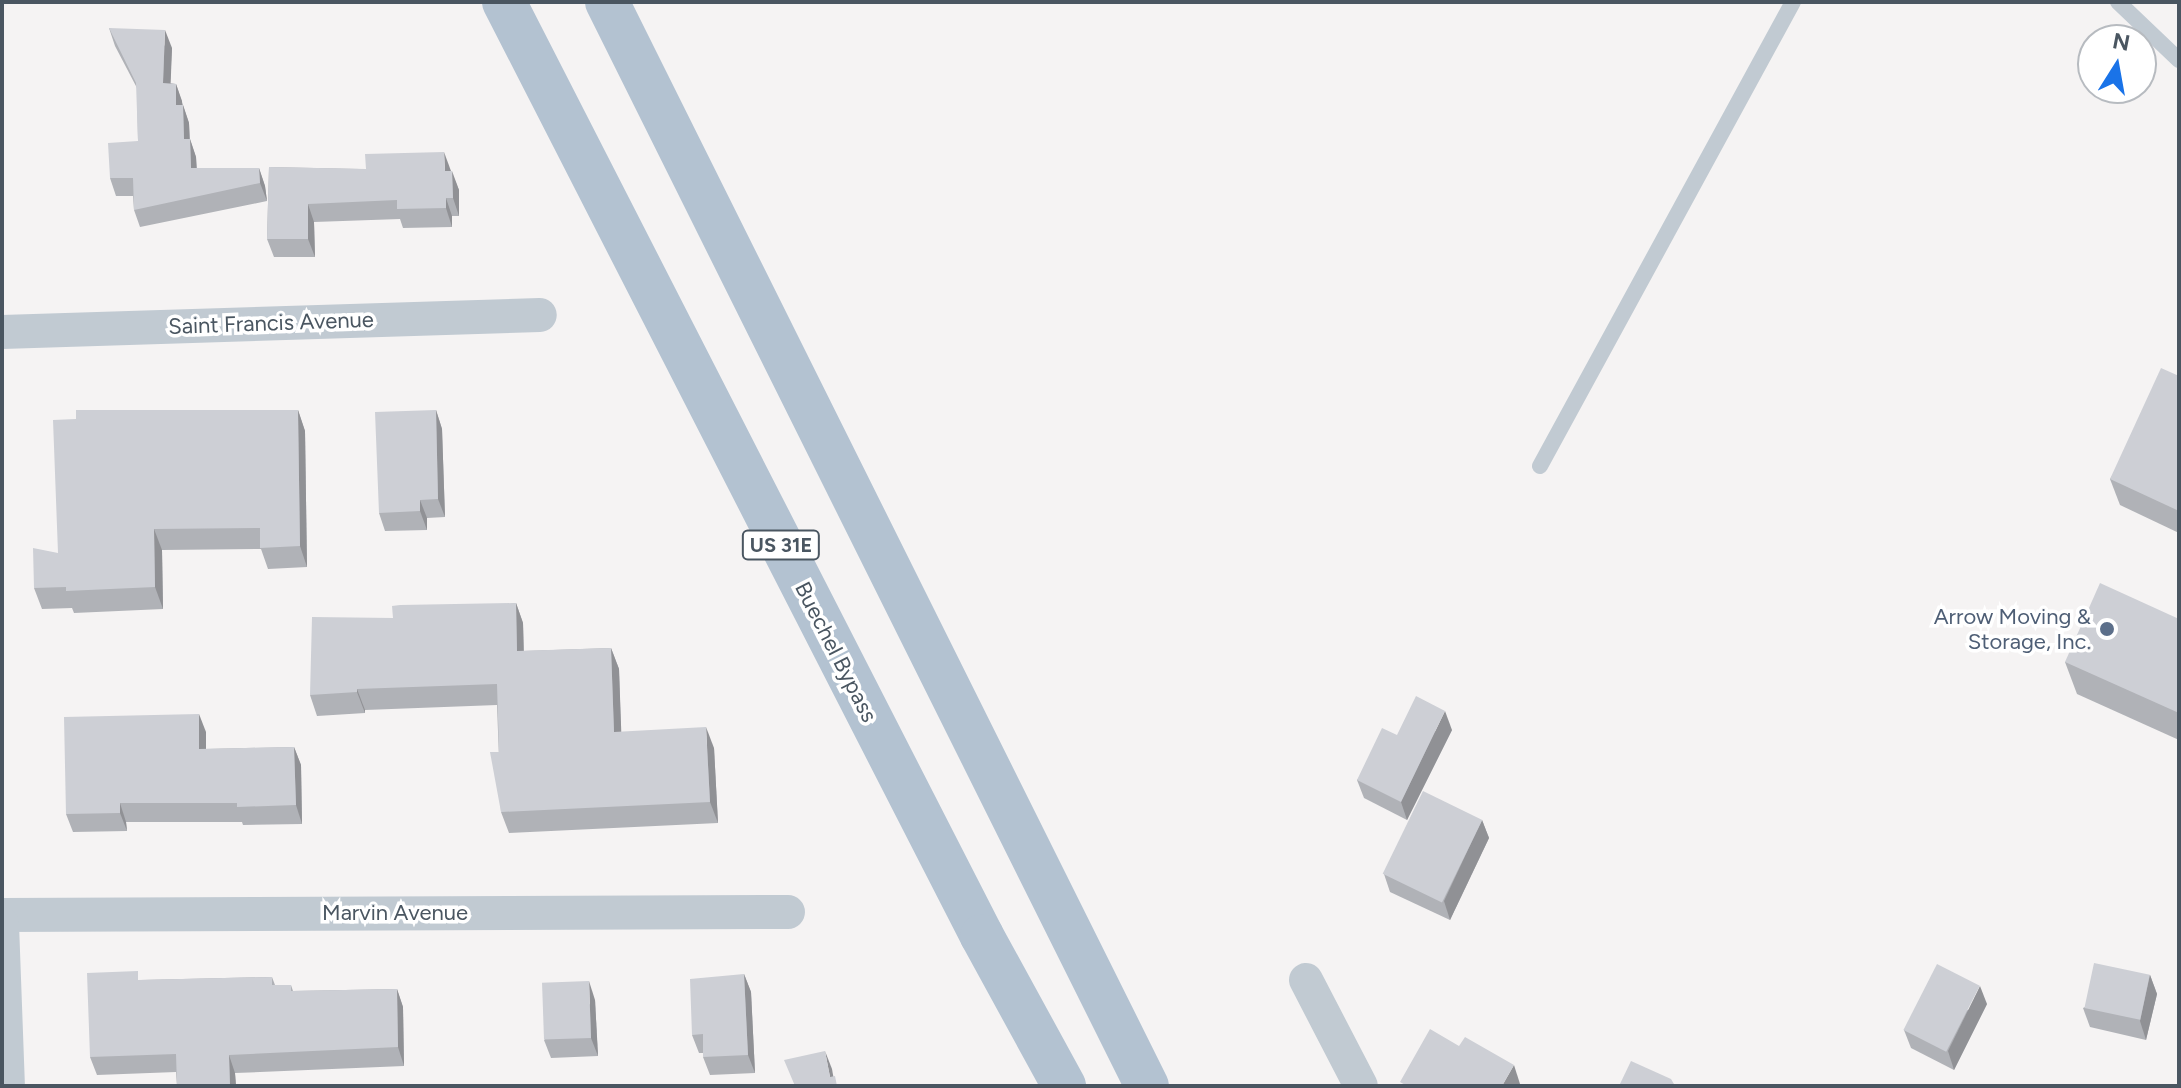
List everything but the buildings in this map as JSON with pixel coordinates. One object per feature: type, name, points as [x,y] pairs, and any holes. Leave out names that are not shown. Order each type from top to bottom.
[{"type":"main road","name":"Buechel Bypass","points":[[504,2],[982,936],[1064,1086]]},
{"type":"main road","points":[[607,2],[1147,1086]]},
{"type":"street","name":"Saint Francis Avenue","points":[[2,332],[540,315]]},
{"type":"street","name":"Marvin Avenue","points":[[2,915],[788,912]]},
{"type":"street","points":[[2,924],[8,1086]]},
{"type":"street","points":[[1306,980],[1361,1086]]},
{"type":"lane","points":[[1540,466],[1793,2]]},
{"type":"lane","points":[[2118,2],[2179,60]]},
{"type":"place","name":"Arrow Moving & Storage, Inc.","points":[[2107,629]]}]
